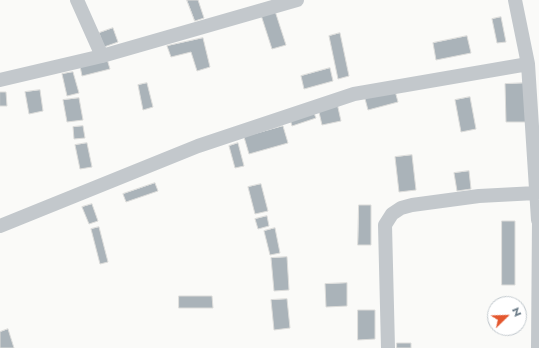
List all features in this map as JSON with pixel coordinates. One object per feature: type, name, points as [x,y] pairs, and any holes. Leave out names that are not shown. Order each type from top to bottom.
[{"type":"street","points":[[77,0],[102,56]]},
{"type":"street","points":[[0,80],[102,56],[297,0]]},
{"type":"street","points":[[515,0],[528,64],[538,220],[538,348]]},
{"type":"street","points":[[0,226],[198,146],[354,94],[528,64]]},
{"type":"street","points":[[388,348],[385,225],[392,214],[402,208],[412,205],[479,196],[536,193]]},
{"type":"building","points":[[187,0],[198,0],[204,18],[195,21]]},
{"type":"building","points":[[275,11],[286,45],[272,49],[261,15]]},
{"type":"building","points":[[501,17],[506,42],[497,43],[492,19]]},
{"type":"building","points":[[113,28],[118,42],[104,47],[99,33]]},
{"type":"building","points":[[340,33],[349,76],[338,79],[329,36]]},
{"type":"building","points":[[467,36],[471,53],[436,60],[433,43]]},
{"type":"building","points":[[203,38],[210,67],[197,71],[191,52],[171,57],[167,46]]},
{"type":"building","points":[[107,59],[110,69],[82,76],[80,66]]},
{"type":"building","points":[[330,68],[333,81],[304,89],[301,76]]},
{"type":"building","points":[[73,72],[79,93],[67,96],[62,74]]},
{"type":"building","points":[[147,83],[153,107],[143,110],[138,85]]},
{"type":"building","points":[[527,83],[528,122],[506,122],[505,84]]},
{"type":"building","points":[[394,87],[398,102],[368,110],[364,95]]},
{"type":"building","points":[[40,90],[43,111],[29,114],[25,92]]},
{"type":"building","points":[[0,92],[6,92],[7,106],[0,106]]},
{"type":"building","points":[[470,97],[476,129],[461,132],[455,100]]},
{"type":"building","points":[[79,98],[83,120],[67,122],[63,100]]},
{"type":"building","points":[[337,103],[341,121],[322,125],[318,108]]},
{"type":"building","points":[[313,111],[316,118],[292,126],[290,119]]},
{"type":"building","points":[[83,126],[85,138],[74,139],[73,127]]},
{"type":"building","points":[[283,126],[288,143],[249,154],[244,137]]},
{"type":"building","points":[[87,143],[92,167],[80,169],[75,145]]},
{"type":"building","points":[[238,143],[244,166],[235,168],[229,146]]},
{"type":"building","points":[[412,155],[416,190],[399,192],[395,157]]},
{"type":"building","points":[[469,171],[471,189],[457,191],[454,173]]},
{"type":"building","points":[[155,183],[158,191],[126,202],[123,194]]},
{"type":"building","points":[[261,184],[268,211],[255,214],[248,187]]},
{"type":"building","points":[[92,204],[98,221],[89,224],[82,207]]},
{"type":"building","points":[[359,205],[371,205],[371,245],[358,245]]},
{"type":"building","points":[[267,216],[269,226],[258,229],[255,219]]},
{"type":"building","points":[[502,221],[515,221],[515,285],[502,285]]},
{"type":"building","points":[[99,227],[108,262],[100,264],[91,229]]},
{"type":"building","points":[[275,228],[280,253],[270,255],[264,231]]},
{"type":"building","points":[[287,257],[289,290],[274,291],[271,258]]},
{"type":"building","points":[[347,283],[347,306],[326,307],[325,284]]},
{"type":"building","points":[[179,296],[212,296],[213,308],[179,308]]},
{"type":"building","points":[[287,299],[290,328],[274,330],[271,300]]},
{"type":"building","points":[[358,310],[375,310],[375,339],[358,340]]},
{"type":"building","points":[[8,329],[14,348],[0,348],[0,332]]},
{"type":"building","points":[[397,343],[411,343],[411,348],[397,348]]}]
